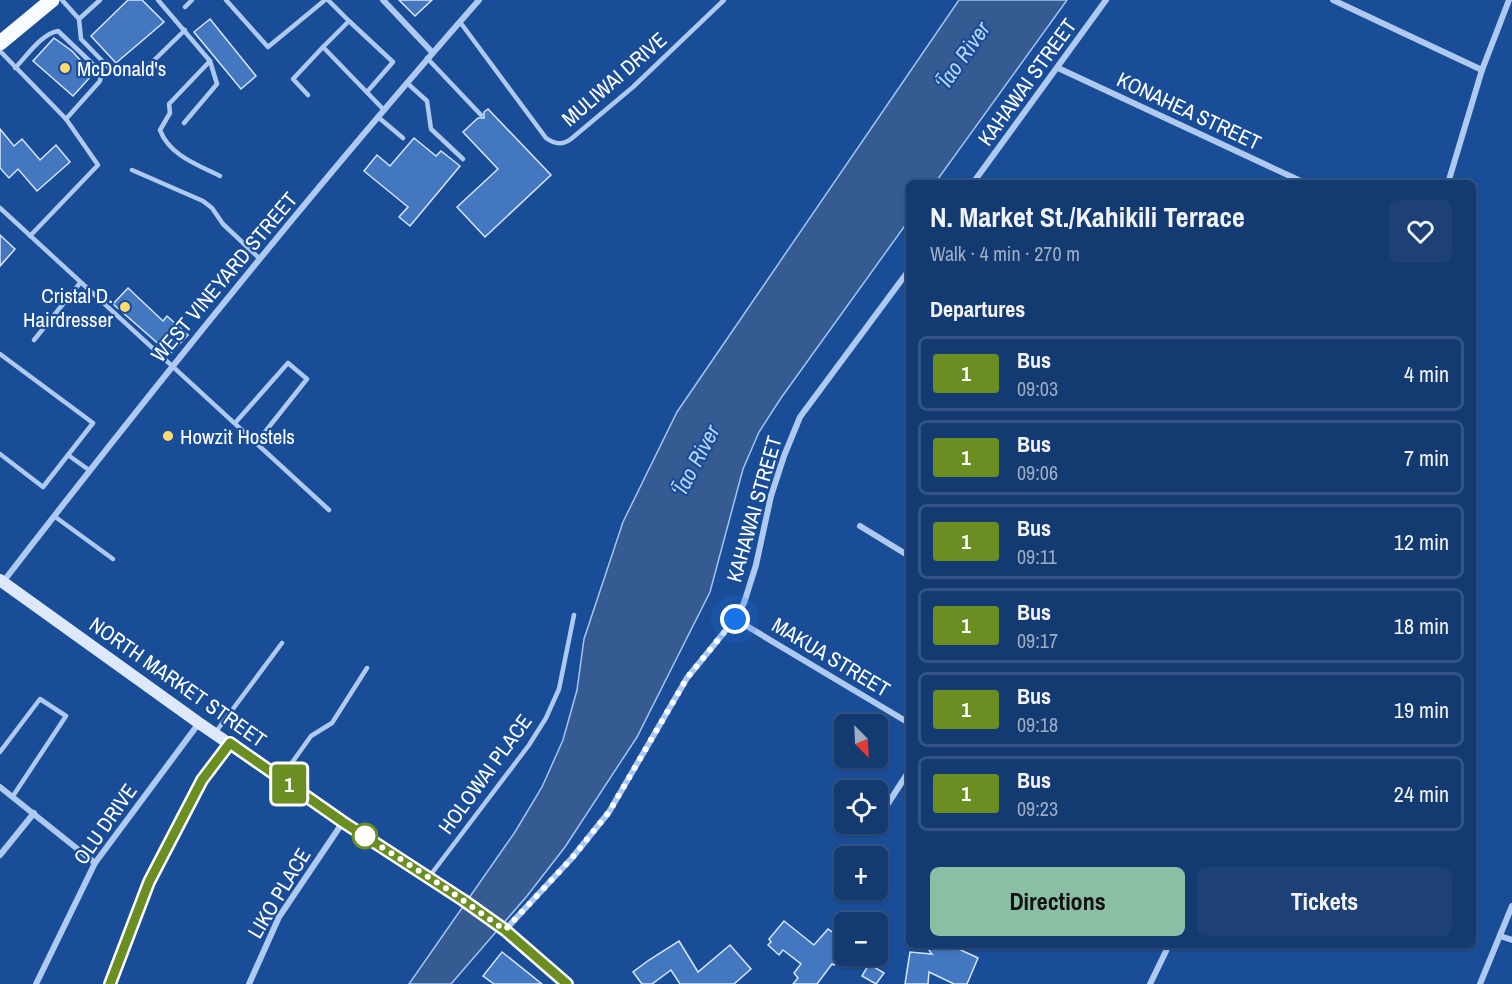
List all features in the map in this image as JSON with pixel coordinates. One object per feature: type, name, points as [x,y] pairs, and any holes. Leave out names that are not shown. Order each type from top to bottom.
[{"type":"main road","points":[[0,43],[52,0]]},
{"type":"street","points":[[383,0],[429,55]]},
{"type":"street","name":"WEST VINEYARD STREET","points":[[1,583],[172,365],[429,55],[479,0]]},
{"type":"street","name":"KAHAWAI STREET","points":[[976,180],[1106,0]]},
{"type":"street","points":[[1333,0],[1482,70]]},
{"type":"street","points":[[1449,180],[1482,70],[1509,0]]},
{"type":"street","name":"KONAHEA STREET","points":[[1058,68],[1299,180]]},
{"type":"street","name":"KAHAWAI STREET","points":[[505,930],[572,858],[609,812],[687,678],[735,619],[744,603],[756,565],[771,496],[800,417],[906,274]]},
{"type":"street","points":[[860,526],[906,554]]},
{"type":"street","name":"NORTH MARKET STREET","points":[[1,583],[343,822],[463,900],[505,930],[567,984]]},
{"type":"street","name":"MAKUA STREET","points":[[735,619],[906,721]]},
{"type":"street","name":"OLU DRIVE","points":[[36,984],[95,862],[199,723]]},
{"type":"street","points":[[110,984],[149,882],[202,780],[230,743]]},
{"type":"street","points":[[888,804],[906,776]]},
{"type":"street","points":[[0,787],[95,862]]},
{"type":"street","points":[[0,855],[34,813]]},
{"type":"street","name":"LIKO PLACE","points":[[249,984],[279,917],[343,822]]},
{"type":"street","points":[[1480,984],[1512,906]]},
{"type":"street","points":[[1500,936],[1512,940]]},
{"type":"street","points":[[1150,984],[1168,948]]},
{"type":"lane","points":[[62,0],[79,19],[81,39],[114,73],[130,75],[141,72],[185,30]]},
{"type":"lane","points":[[79,19],[100,0]]},
{"type":"lane","points":[[158,0],[210,61],[217,84],[184,123]]},
{"type":"lane","points":[[185,7],[192,0]]},
{"type":"lane","points":[[226,0],[268,48],[327,0],[393,62],[367,92]]},
{"type":"lane","name":"MULIWAI DRIVE","points":[[460,22],[546,138],[561,143],[569,140],[633,87],[724,0]]},
{"type":"lane","points":[[308,95],[293,79],[349,21]]},
{"type":"lane","points":[[15,68],[42,40],[52,32],[58,31],[100,71],[100,81],[66,120]]},
{"type":"lane","points":[[322,47],[384,110]]},
{"type":"lane","points":[[0,51],[66,120],[98,165],[30,236]]},
{"type":"lane","points":[[429,55],[481,115]]},
{"type":"lane","points":[[210,61],[169,104],[170,113],[160,130],[164,140],[186,159],[220,176]]},
{"type":"lane","points":[[407,83],[428,101],[431,129],[463,159]]},
{"type":"lane","points":[[378,117],[403,138]]},
{"type":"lane","points":[[132,170],[203,201],[212,208],[223,224],[260,259]]},
{"type":"lane","points":[[0,208],[329,510]]},
{"type":"lane","points":[[34,340],[80,283]]},
{"type":"lane","points":[[0,354],[93,423],[43,487],[0,454]]},
{"type":"lane","points":[[235,423],[288,363],[307,379],[257,442]]},
{"type":"lane","points":[[68,455],[89,470]]},
{"type":"lane","points":[[54,516],[113,559]]},
{"type":"lane","name":"HOLOWAI PLACE","points":[[429,877],[529,746],[546,718],[559,690],[574,615]]},
{"type":"lane","points":[[215,733],[282,644]]},
{"type":"lane","points":[[281,778],[310,736],[332,723],[367,668]]},
{"type":"lane","points":[[0,752],[40,699],[66,716],[13,796]]},
{"type":"water","name":"ʻĪao River","points":[[959,0],[1067,0],[937,180],[906,180],[906,224],[759,432],[743,469],[710,592],[637,737],[565,847],[527,896],[451,984],[409,984],[515,832],[542,787],[563,740],[577,690],[584,639],[623,522],[677,412]]},
{"type":"building","points":[[128,0],[142,0],[164,22],[116,63],[91,36]]},
{"type":"building","points":[[399,0],[432,0],[415,16]]},
{"type":"building","points":[[210,19],[256,76],[241,89],[194,32]]},
{"type":"building","name":"McDonald's","points":[[54,38],[72,51],[93,74],[73,96],[33,61]]},
{"type":"building","points":[[488,109],[551,175],[485,237],[457,207],[498,169],[463,132],[478,118],[484,118],[484,112]]},
{"type":"building","points":[[0,129],[14,146],[22,139],[40,160],[56,145],[70,162],[37,191],[18,169],[9,178],[0,168]]},
{"type":"building","points":[[414,138],[436,156],[441,151],[460,166],[410,226],[399,217],[408,207],[364,171],[377,155],[390,166]]},
{"type":"building","points":[[0,235],[15,249],[0,266]]},
{"type":"building","points":[[128,288],[163,321],[167,316],[188,335],[170,354],[113,304]]},
{"type":"building","points":[[784,921],[814,945],[828,929],[834,933],[834,965],[832,964],[817,984],[793,984],[798,978],[794,973],[801,964],[783,950],[779,955],[768,945],[771,942],[769,939]]},
{"type":"building","points":[[679,941],[698,972],[730,945],[751,969],[734,984],[680,984],[671,970],[652,984],[642,984],[633,972]]},
{"type":"building","points":[[927,948],[956,948],[978,958],[967,984],[954,984],[929,972],[928,984],[905,984],[910,952],[932,954]]},
{"type":"building","points":[[502,952],[542,984],[494,984],[483,976]]},
{"type":"building","points":[[868,966],[884,973],[876,984],[862,976]]},
{"type":"bus line","name":"1","points":[[110,984],[149,882],[202,780],[230,743],[505,930],[567,984]]},
{"type":"place","name":"McDonald's","points":[[65,68]]},
{"type":"place","name":"Cristal D. Hairdresser","points":[[125,307]]},
{"type":"place","name":"Howzit Hostels","points":[[168,436]]},
{"type":"route","points":[[365,836],[360,833],[450,891],[505,930],[572,858],[609,812],[687,678],[735,619]]}]
